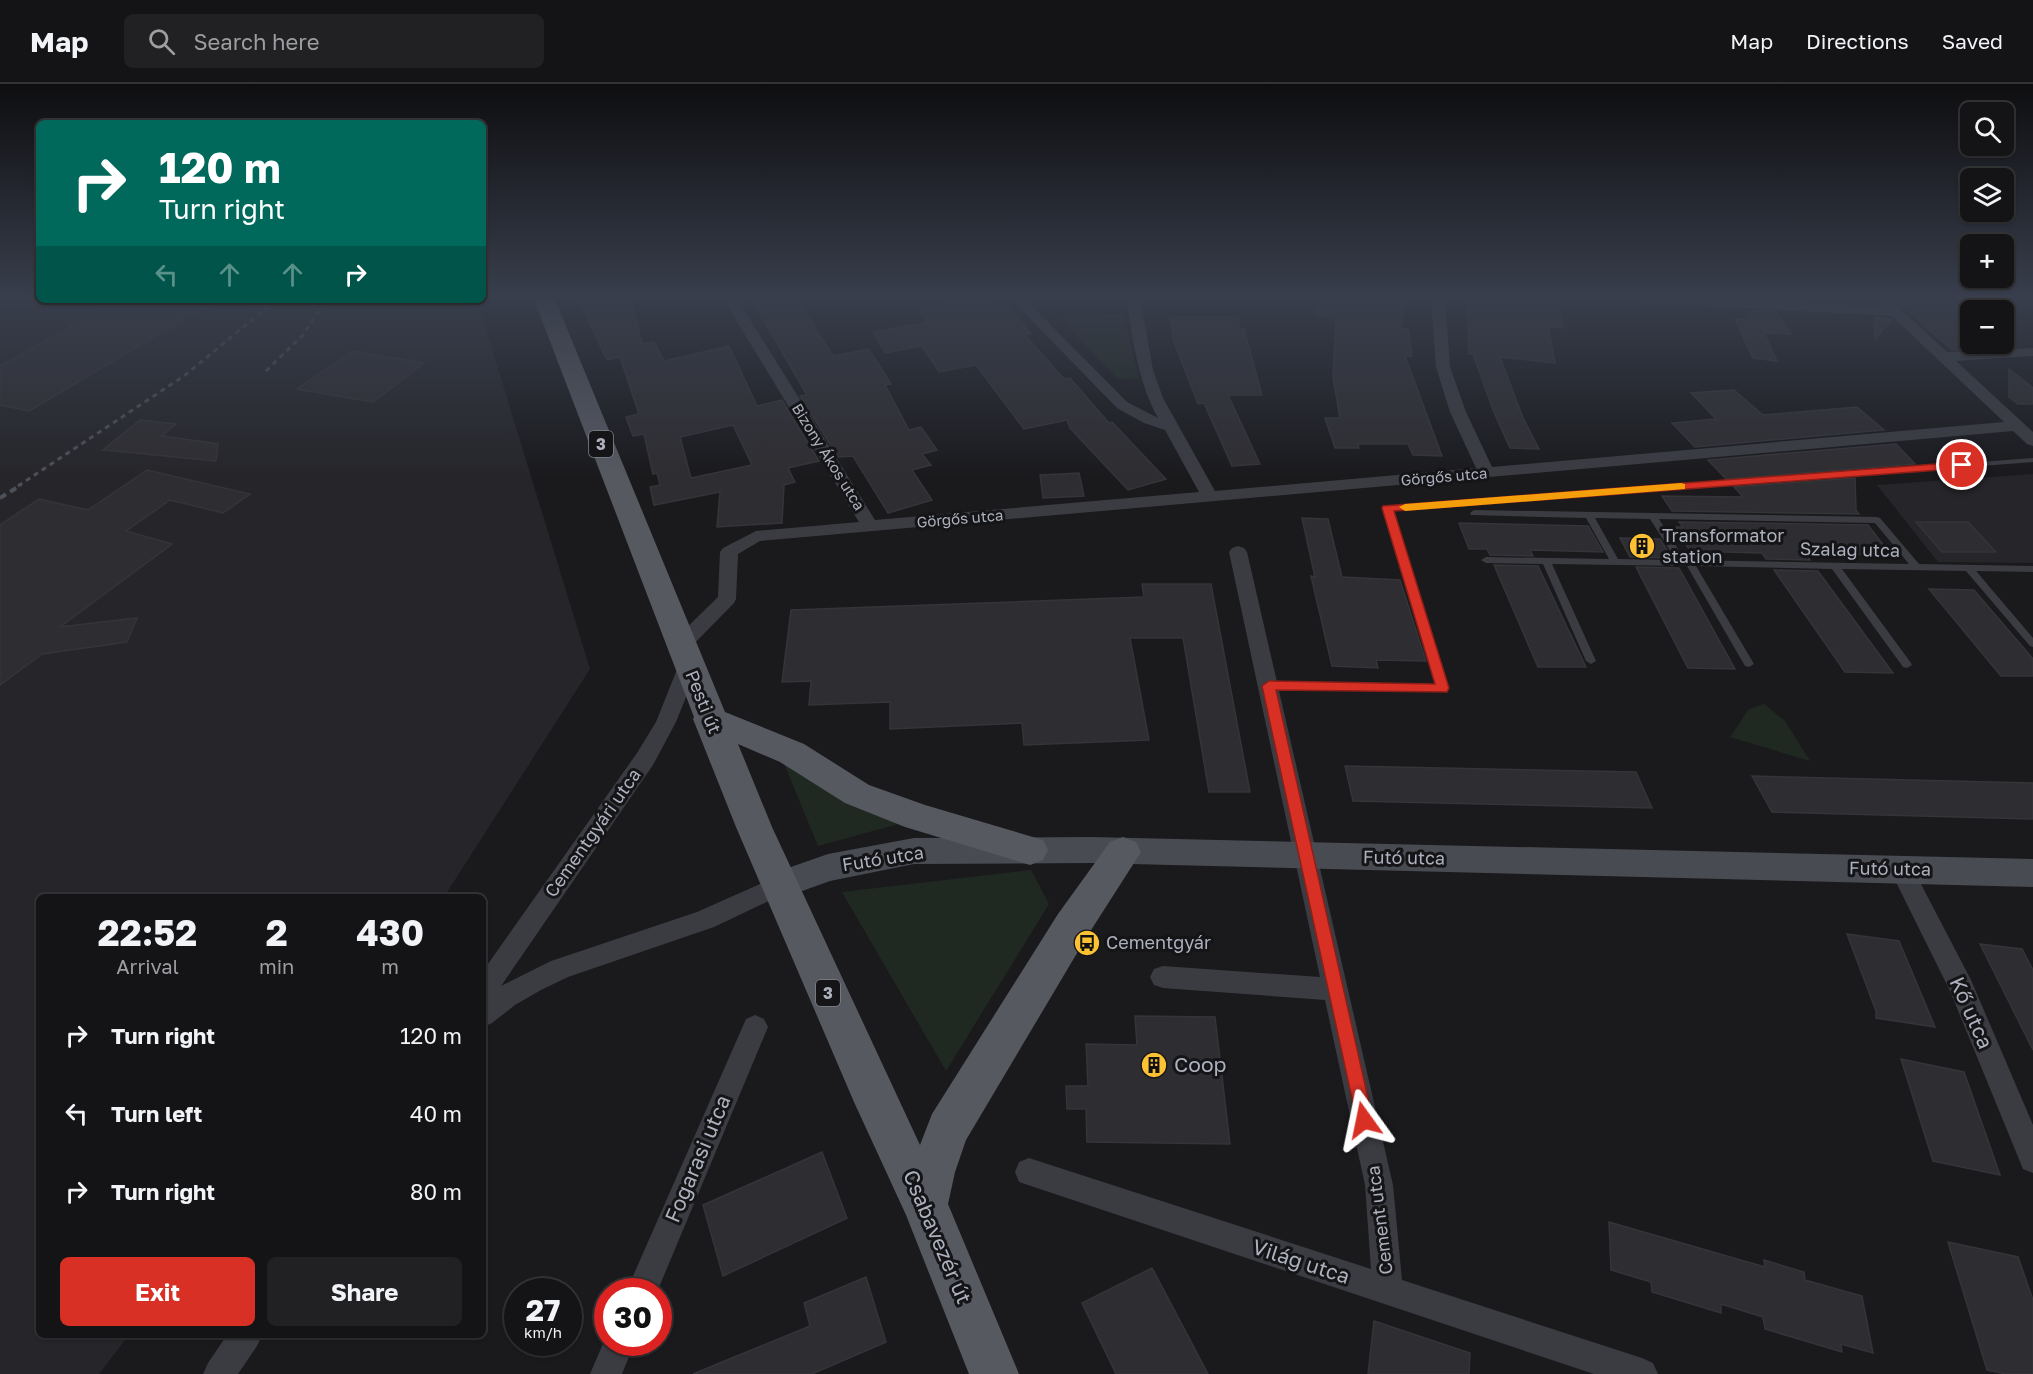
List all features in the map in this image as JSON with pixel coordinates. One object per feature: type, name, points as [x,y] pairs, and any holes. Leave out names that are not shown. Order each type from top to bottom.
[{"type":"main road","name":"Pesti út","points":[[567,357],[709,719],[876,1102]]},
{"type":"main road","points":[[709,719],[792,753],[856,794],[918,817],[1030,850]]},
{"type":"main road","name":"Futó utca","points":[[780,885],[828,868],[914,851],[1030,850],[2033,873]]},
{"type":"main road","points":[[925,1204],[932,1172],[948,1129],[1072,926],[1122,852]]},
{"type":"main road","name":"Csabavezér út","points":[[876,1102],[925,1204],[994,1374]]},
{"type":"street","name":"Bizony Ákos utca","points":[[766,357],[870,526]]},
{"type":"street","points":[[1075,357],[1122,405],[1150,420],[1172,428]]},
{"type":"street","points":[[1146,357],[1152,388],[1211,498]]},
{"type":"street","points":[[1442,357],[1443,367],[1458,412],[1488,473]]},
{"type":"street","points":[[1943,357],[2033,441]]},
{"type":"street","name":"Görgős utca","points":[[684,656],[727,598],[729,552],[756,536],[2017,426]]},
{"type":"street","name":"Cement utca","points":[[1238,552],[1379,1185],[1388,1290]]},
{"type":"street","name":"Cementgyári utca","points":[[486,988],[645,759],[666,722],[684,656]]},
{"type":"street","name":"Kő utca","points":[[1902,870],[1962,988],[2033,1159]]},
{"type":"street","points":[[486,1012],[498,1001],[540,979],[705,920],[780,885]]},
{"type":"street","points":[[1163,977],[1336,989]]},
{"type":"street","name":"Fogarasi utca","points":[[647,1278],[755,1027]]},
{"type":"street","name":"Világ utca","points":[[1029,1172],[1642,1374]]},
{"type":"street","points":[[219,1374],[244,1338]]},
{"type":"street","points":[[606,1374],[613,1356]]},
{"type":"lane","points":[[1269,686],[1443,688],[1387,508],[2033,460]]},
{"type":"lane","points":[[1474,513],[1877,520],[1916,567]]},
{"type":"lane","points":[[1589,515],[1615,562]]},
{"type":"lane","points":[[1653,516],[1686,563],[1749,664]]},
{"type":"lane","name":"Szalag utca","points":[[1486,560],[2033,569]]},
{"type":"lane","points":[[1546,560],[1591,661]]},
{"type":"lane","points":[[1835,566],[1907,665]]},
{"type":"lane","points":[[1969,568],[2033,644]]},
{"type":"shaded area","points":[[0,357],[495,357],[590,669],[446,894],[36,894],[36,1338],[127,1338],[99,1374],[0,1374]]},
{"type":"shaded area","points":[[1097,357],[1134,357],[1139,378],[1118,379]]},
{"type":"shaded area","points":[[2033,474],[2033,563],[1938,562],[1877,485]]},
{"type":"shaded area","points":[[1764,704],[1785,721],[1810,761],[1730,737],[1749,709]]},
{"type":"shaded area","points":[[781,756],[902,823],[818,846]]},
{"type":"shaded area","points":[[1031,870],[1049,904],[946,1071],[842,892]]},
{"type":"building","points":[[16,357],[120,357],[29,411],[0,405],[0,366]]},
{"type":"building","points":[[344,357],[390,357],[424,363],[373,402],[297,389]]},
{"type":"building","points":[[620,357],[662,357],[664,361],[680,357],[734,357],[757,406],[782,400],[819,461],[788,468],[795,482],[784,485],[782,523],[717,527],[720,492],[654,505],[650,487],[660,485],[657,473],[653,474],[644,434],[633,436],[626,417],[639,414]],"holes":[[[733,425],[752,465],[691,478],[680,437]]]},
{"type":"building","points":[[785,357],[874,357],[891,384],[885,385],[909,430],[921,427],[937,450],[922,454],[931,465],[912,470],[932,500],[888,513],[853,456],[838,457],[800,396],[807,395]]},
{"type":"building","points":[[929,357],[1045,357],[1064,379],[1070,378],[1109,423],[1112,422],[1166,479],[1128,490],[1070,428],[1067,420],[1024,429],[976,365],[939,372]]},
{"type":"building","points":[[1180,357],[1252,357],[1262,395],[1228,395],[1260,464],[1232,466],[1204,403],[1198,404]]},
{"type":"building","points":[[1334,357],[1405,357],[1442,456],[1413,455],[1408,444],[1358,444],[1359,448],[1335,448],[1325,418],[1340,418],[1333,377]]},
{"type":"building","points":[[1474,357],[1500,357],[1523,418],[1539,449],[1510,448],[1493,410]]},
{"type":"building","points":[[1502,357],[1554,357],[1555,363]]},
{"type":"building","points":[[1775,357],[1777,361],[1753,358]]},
{"type":"building","points":[[2009,369],[2033,388],[2033,404],[2018,404],[2009,397]]},
{"type":"building","points":[[1734,390],[1763,415],[1857,407],[1884,430],[1695,447],[1672,423],[1716,419],[1691,393]]},
{"type":"building","points":[[140,420],[176,424],[162,436],[218,444],[216,461],[103,450]]},
{"type":"building","points":[[1896,444],[1915,464],[1726,479],[1708,460]]},
{"type":"building","points":[[147,470],[250,494],[223,513],[170,500],[126,531],[172,544],[60,627],[137,618],[127,642],[42,654],[0,685],[0,525],[39,499],[88,510]]},
{"type":"building","points":[[1079,473],[1084,496],[1043,498],[1040,475]]},
{"type":"building","points":[[1855,478],[1856,510],[1859,514],[1672,511],[1662,496],[1743,497],[1734,487]]},
{"type":"building","points":[[1302,518],[1328,519],[1342,577],[1400,580],[1426,661],[1376,660],[1378,668],[1332,666],[1311,576],[1315,577]]},
{"type":"building","points":[[1679,522],[1868,525],[1891,555],[1805,553],[1810,560],[1766,559],[1762,553],[1690,551],[1676,527],[1683,527]]},
{"type":"building","points":[[1916,522],[1968,522],[1996,552],[1942,552]]},
{"type":"building","points":[[1459,523],[1588,526],[1603,552],[1530,550],[1533,556],[1490,555],[1487,549],[1469,549]]},
{"type":"building","name":"Transformator station","points":[[1620,538],[1660,539],[1672,558],[1630,557]]},
{"type":"building","points":[[1494,565],[1538,566],[1586,667],[1538,667]]},
{"type":"building","points":[[1636,567],[1679,568],[1735,669],[1688,668]]},
{"type":"building","points":[[1774,570],[1818,571],[1893,673],[1845,672]]},
{"type":"building","points":[[1142,584],[1211,584],[1250,792],[1209,792],[1183,638],[1130,638],[1149,740],[1024,745],[1022,723],[890,729],[890,702],[809,705],[811,681],[782,682],[791,610],[1144,597]]},
{"type":"building","points":[[1929,589],[1974,590],[2033,659],[2033,676],[2001,676]]},
{"type":"building","points":[[1345,766],[1636,772],[1652,808],[1353,801]]},
{"type":"building","points":[[1752,776],[2033,783],[2033,819],[1772,812]]},
{"type":"building","points":[[1847,934],[1899,941],[1935,1027],[1876,1018],[1876,1011]]},
{"type":"building","points":[[1980,944],[2022,949],[2033,970],[2033,1050]]},
{"type":"building","name":"Coop","points":[[1135,1016],[1215,1017],[1230,1144],[1087,1142],[1086,1109],[1067,1109],[1066,1086],[1088,1086],[1086,1044],[1137,1045]]},
{"type":"building","points":[[1901,1059],[1964,1072],[2000,1175],[1933,1161]]},
{"type":"building","points":[[822,1152],[847,1218],[723,1276],[703,1205]]},
{"type":"building","points":[[1609,1222],[1765,1267],[1764,1260],[1804,1272],[1805,1280],[1862,1296],[1873,1353],[1841,1344],[1842,1352],[1765,1329],[1763,1317],[1721,1304],[1721,1313],[1652,1292],[1651,1282],[1611,1270]]},
{"type":"building","points":[[1948,1242],[2018,1257],[2033,1300],[2033,1374],[2006,1374],[1987,1370]]},
{"type":"building","points":[[1152,1268],[1208,1374],[1116,1374],[1082,1303]]},
{"type":"building","points":[[866,1277],[886,1342],[812,1374],[693,1374],[810,1326],[804,1303]]},
{"type":"building","points":[[1374,1321],[1470,1353],[1469,1374],[1368,1374]]},
{"type":"railway","points":[[18,486],[184,376],[207,357]]},
{"type":"railway","points":[[266,371],[280,357]]},
{"type":"railway","points":[[0,498],[21,485]]},
{"type":"slow traffic","points":[[1405,507],[1681,487]]},
{"type":"place","name":"Transformator station","points":[[1642,546]]},
{"type":"place","name":"Cementgyár","points":[[1087,943]]},
{"type":"place","name":"Coop","points":[[1154,1065]]},
{"type":"route","points":[[1364,1120],[1269,686],[1443,688],[1387,508],[1962,465]]}]
